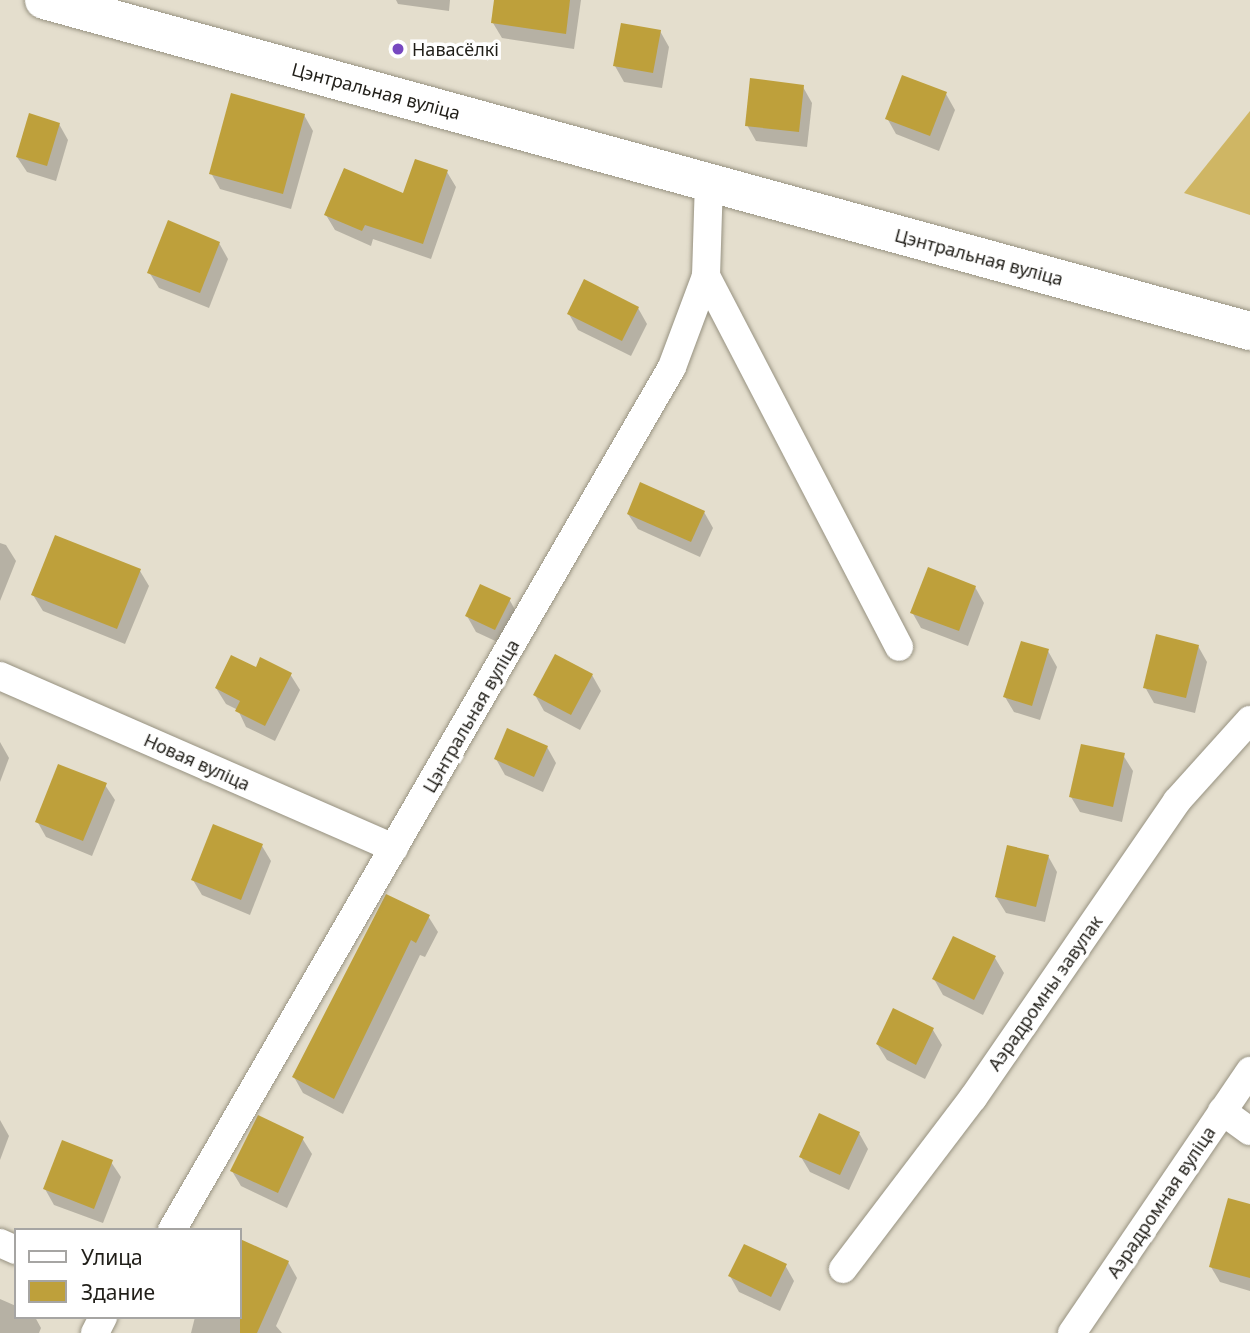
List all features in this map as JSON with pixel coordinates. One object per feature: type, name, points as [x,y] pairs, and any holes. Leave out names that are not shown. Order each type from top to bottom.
[{"type":"main road","name":"Цэнтральная вуліца","points":[[44,0],[1250,331]]},
{"type":"street","name":"Цэнтральная вуліца","points":[[173,1228],[673,367],[706,276],[709,182]]},
{"type":"street","points":[[706,276],[899,647]]},
{"type":"street","name":"Новая вуліца","points":[[0,676],[394,848]]},
{"type":"street","name":"Аэрадромны завулак","points":[[843,1269],[973,1098],[1177,801],[1250,720]]},
{"type":"street","name":"Аэрадромная вуліца","points":[[1072,1333],[1250,1071]]},
{"type":"street","points":[[1222,1111],[1250,1131]]},
{"type":"shaded area","points":[[1250,111],[1250,215],[1184,193]]},
{"type":"building","points":[[494,0],[570,0],[566,34],[491,23]]},
{"type":"building","points":[[621,23],[661,30],[653,73],[613,66]]},
{"type":"building","points":[[902,75],[947,92],[930,136],[885,119]]},
{"type":"building","points":[[750,78],[804,85],[799,132],[745,126]]},
{"type":"building","points":[[231,93],[305,114],[283,194],[209,174]]},
{"type":"building","points":[[29,113],[60,123],[47,166],[16,157]]},
{"type":"building","points":[[415,159],[448,170],[423,244],[365,225],[362,231],[324,215],[344,168],[403,193]]},
{"type":"building","points":[[168,220],[220,242],[200,293],[147,273]]},
{"type":"building","points":[[584,279],[639,307],[622,341],[567,314]]},
{"type":"building","points":[[640,482],[705,511],[691,542],[627,514]]},
{"type":"building","points":[[55,535],[141,569],[117,629],[31,595]]},
{"type":"building","points":[[928,567],[976,586],[959,631],[910,613]]},
{"type":"building","points":[[480,584],[511,598],[495,630],[465,616]]},
{"type":"building","points":[[1156,634],[1199,645],[1186,698],[1143,688]]},
{"type":"building","points":[[1021,641],[1049,649],[1032,706],[1003,697]]},
{"type":"building","points":[[555,654],[593,674],[571,715],[533,695]]},
{"type":"building","points":[[231,655],[256,667],[260,657],[292,673],[265,726],[235,711],[240,701],[215,688]]},
{"type":"building","points":[[507,728],[548,746],[534,777],[494,759]]},
{"type":"building","points":[[1081,744],[1125,753],[1113,807],[1069,797]]},
{"type":"building","points":[[58,764],[107,783],[83,841],[35,822]]},
{"type":"building","points":[[213,824],[263,844],[241,900],[191,880]]},
{"type":"building","points":[[1007,845],[1049,855],[1036,907],[995,897]]},
{"type":"building","points":[[386,894],[430,915],[416,943],[411,940],[334,1099],[292,1077]]},
{"type":"building","points":[[953,936],[996,956],[974,1000],[932,979]]},
{"type":"building","points":[[893,1008],[934,1028],[916,1065],[876,1044]]},
{"type":"building","points":[[819,1113],[860,1132],[840,1175],[799,1157]]},
{"type":"building","points":[[258,1115],[304,1137],[278,1193],[230,1171]]},
{"type":"building","points":[[62,1140],[113,1160],[94,1209],[43,1189]]},
{"type":"building","points":[[1228,1198],[1250,1204],[1250,1278],[1209,1267]]},
{"type":"building","points":[[242,1240],[289,1261],[257,1333],[240,1333]]},
{"type":"building","points":[[744,1244],[787,1264],[771,1297],[728,1276]]},
{"type":"place","name":"Навасёлкі","points":[[398,49]]}]
